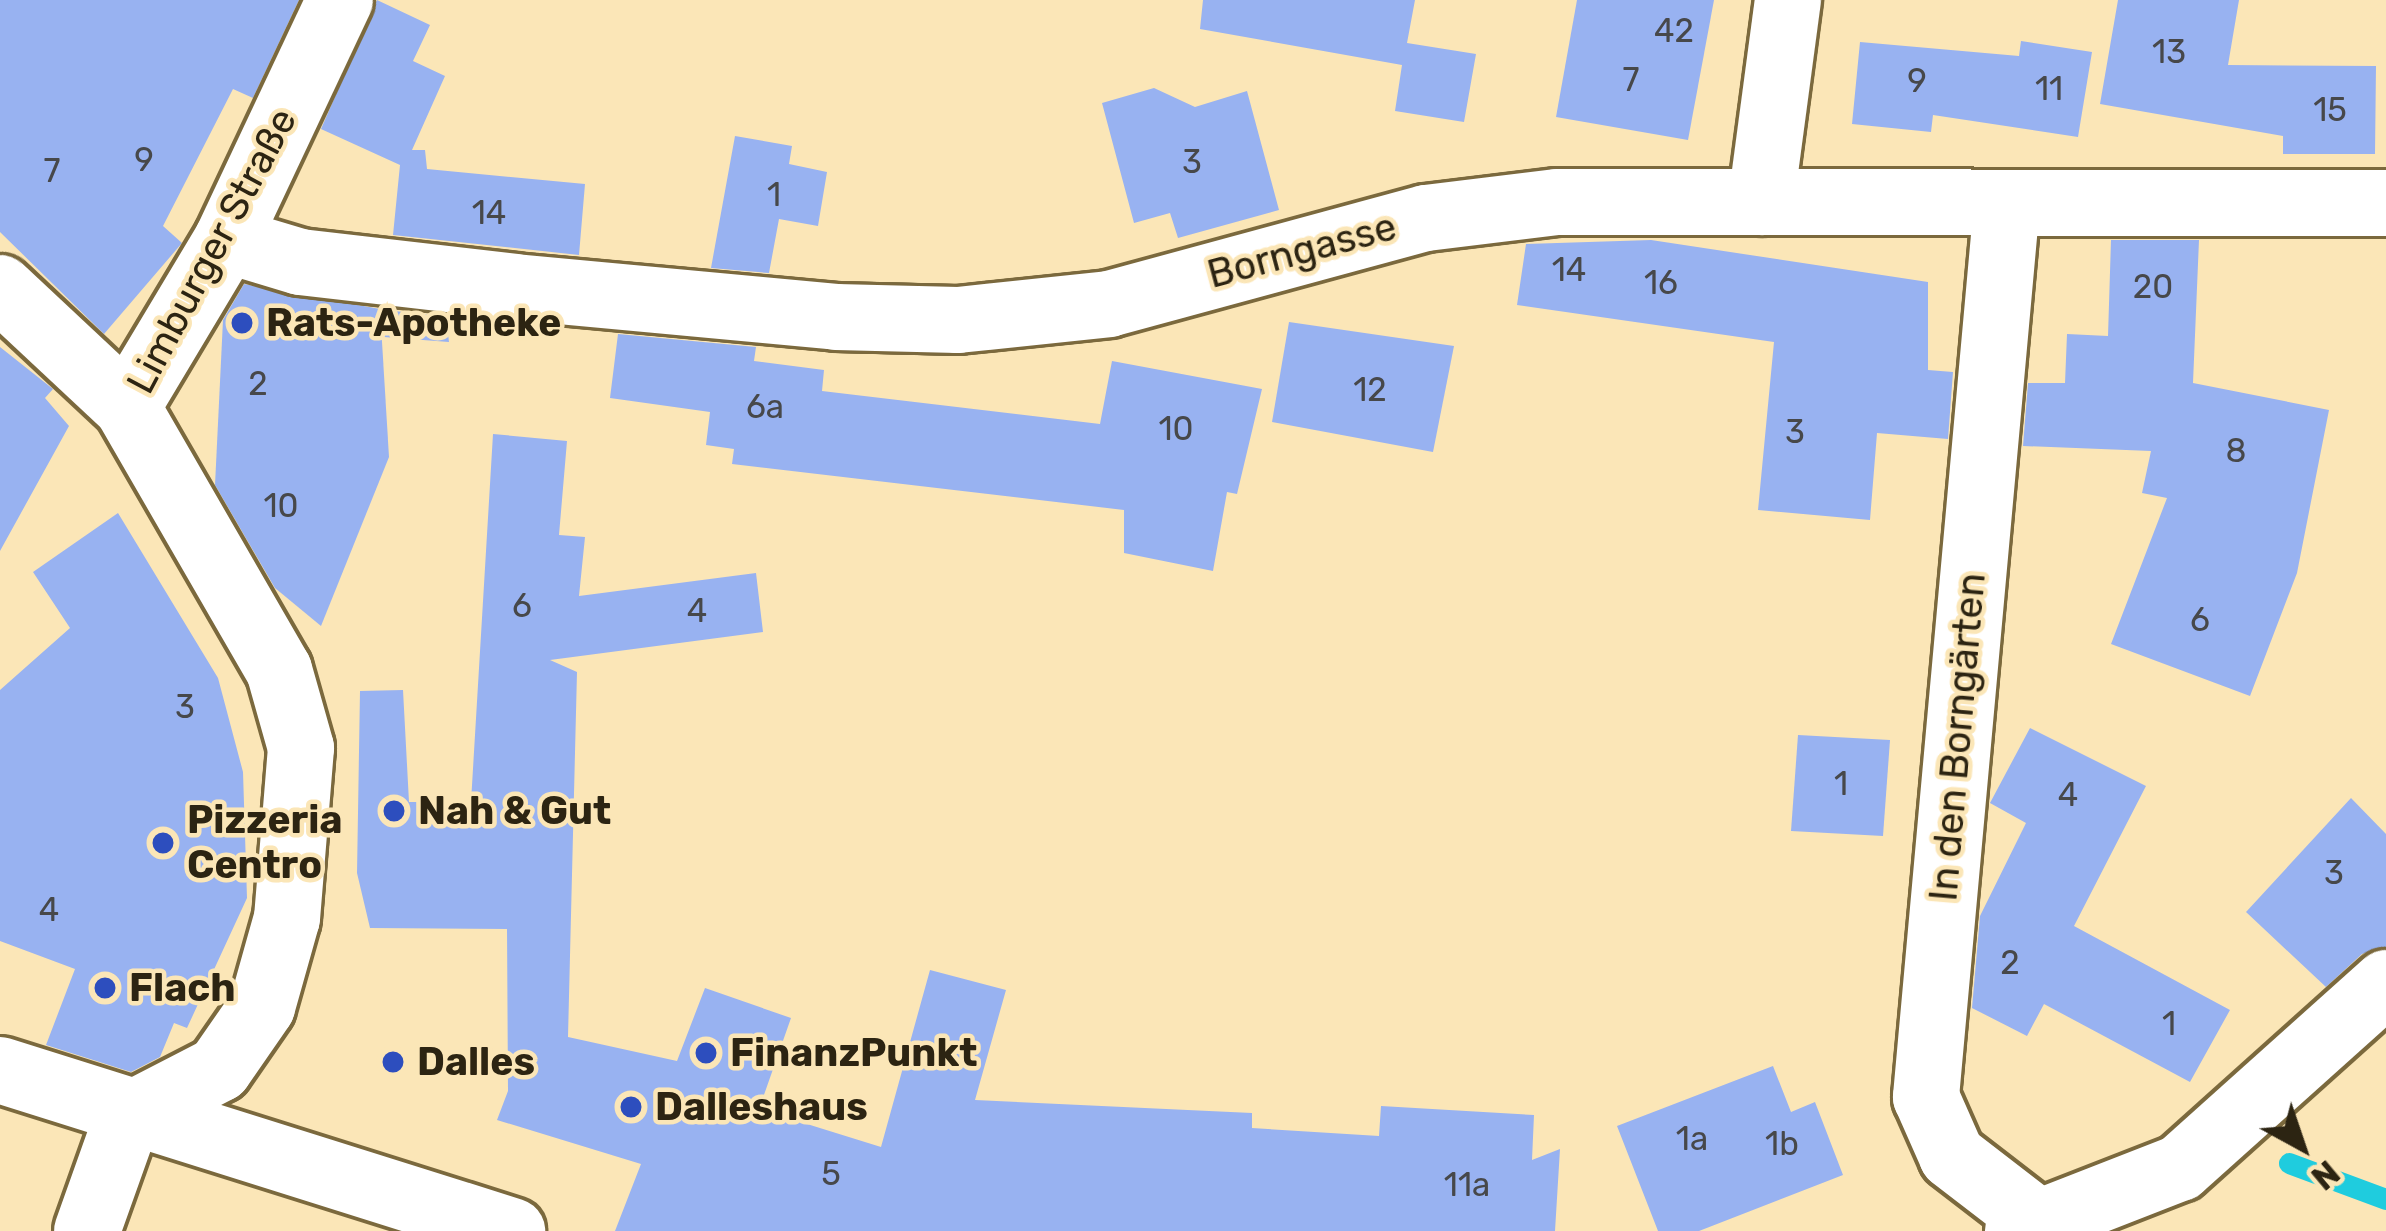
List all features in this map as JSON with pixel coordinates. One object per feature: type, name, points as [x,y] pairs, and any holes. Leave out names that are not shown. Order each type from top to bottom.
[{"type":"street","name":"Limburger Straße","points":[[128,1116],[219,1069],[262,1007],[287,918],[301,748],[279,670],[127,407],[227,240],[340,0]]},
{"type":"street","points":[[1761,202],[1788,0]]},
{"type":"street","name":"Borngasse","points":[[227,240],[300,262],[515,287],[836,317],[958,320],[1108,304],[1426,218],[1557,202],[2386,203]]},
{"type":"street","name":"In den Borngärten","points":[[2007,203],[1926,1096],[1952,1156],[2029,1227]]},
{"type":"street","points":[[0,288],[127,407]]},
{"type":"street","points":[[2029,1227],[2180,1168],[2386,983]]},
{"type":"street","points":[[0,1070],[444,1222],[512,1231]]},
{"type":"street","points":[[87,1231],[128,1116]]},
{"type":"building","points":[[0,0],[299,0],[253,98],[233,89],[163,226],[182,243],[104,334],[0,232]]},
{"type":"building","points":[[377,0],[430,25],[413,61],[445,76],[412,150],[425,150],[427,169],[585,184],[579,255],[393,235],[400,165],[321,129]]},
{"type":"building","points":[[1203,0],[1415,0],[1407,43],[1476,54],[1464,122],[1395,111],[1402,65],[1200,29]]},
{"type":"building","points":[[1577,0],[1714,0],[1688,140],[1556,117]]},
{"type":"building","points":[[2118,0],[2239,0],[2228,65],[2376,66],[2375,154],[2283,154],[2283,136],[2100,104]]},
{"type":"building","points":[[2021,41],[2092,52],[2078,137],[1933,115],[1931,132],[1852,124],[1860,42],[2019,56]]},
{"type":"building","points":[[1154,88],[1195,107],[1247,91],[1279,210],[1178,238],[1170,213],[1134,223],[1102,103]]},
{"type":"building","points":[[735,136],[792,146],[789,164],[827,172],[818,226],[779,219],[769,273],[711,268]]},
{"type":"building","points":[[1651,240],[1928,282],[1928,370],[1953,372],[1948,439],[1877,433],[1870,520],[1758,510],[1774,342],[1517,305],[1526,244]]},
{"type":"building","points":[[2111,240],[2199,240],[2193,383],[2329,410],[2297,573],[2250,696],[2111,644],[2167,498],[2142,493],[2151,451],[2023,446],[2028,383],[2065,383],[2067,334],[2108,336]]},
{"type":"building","points":[[244,284],[380,309],[389,457],[321,626],[275,588],[215,485],[223,320]]},
{"type":"building","points":[[386,310],[446,317],[449,342],[384,337]]},
{"type":"building","points":[[1289,322],[1454,346],[1433,452],[1272,422]]},
{"type":"building","points":[[618,334],[756,347],[754,361],[824,370],[822,391],[1100,424],[1112,361],[1262,389],[1237,494],[1227,492],[1213,571],[1124,553],[1124,510],[732,464],[734,449],[706,445],[710,412],[610,398]]},
{"type":"building","points":[[0,347],[53,389],[45,398],[69,426],[0,551]]},
{"type":"building","points":[[493,434],[567,441],[559,535],[585,537],[579,596],[756,573],[763,632],[550,660],[577,672],[568,1037],[677,1061],[705,988],[791,1018],[759,1109],[881,1147],[930,970],[1006,990],[975,1100],[1252,1113],[1252,1128],[1379,1136],[1381,1106],[1534,1115],[1532,1160],[1560,1149],[1555,1231],[615,1231],[641,1164],[497,1120],[508,1091],[507,929],[370,928],[357,873],[360,691],[403,690],[409,802],[471,802]]},
{"type":"building","points":[[118,513],[218,678],[243,772],[247,898],[187,1028],[174,1023],[160,1057],[131,1072],[46,1045],[75,969],[0,941],[0,690],[70,628],[33,572]]},
{"type":"building","points":[[2030,728],[2146,786],[2074,926],[2230,1010],[2190,1082],[2044,1004],[2027,1036],[1972,1008],[1980,916],[2026,823],[1990,803]]},
{"type":"building","points":[[1798,735],[1890,740],[1883,836],[1791,831]]},
{"type":"building","points":[[2351,798],[2386,834],[2386,947],[2362,954],[2326,987],[2246,912]]},
{"type":"building","points":[[1773,1066],[1791,1112],[1815,1102],[1843,1175],[1699,1231],[1658,1231],[1617,1126]]},
{"type":"waterway","points":[[2289,1163],[2386,1199]]},
{"type":"place","name":"Rats-Apotheke","points":[[242,323]]},
{"type":"place","name":"Nah & Gut","points":[[394,811]]},
{"type":"place","name":"Pizzeria Centro","points":[[163,843]]},
{"type":"place","name":"Flach","points":[[105,988]]},
{"type":"place","name":"FinanzPunkt","points":[[706,1053]]},
{"type":"place","name":"Dalles","points":[[393,1062]]},
{"type":"place","name":"Dalleshaus","points":[[631,1107]]}]
